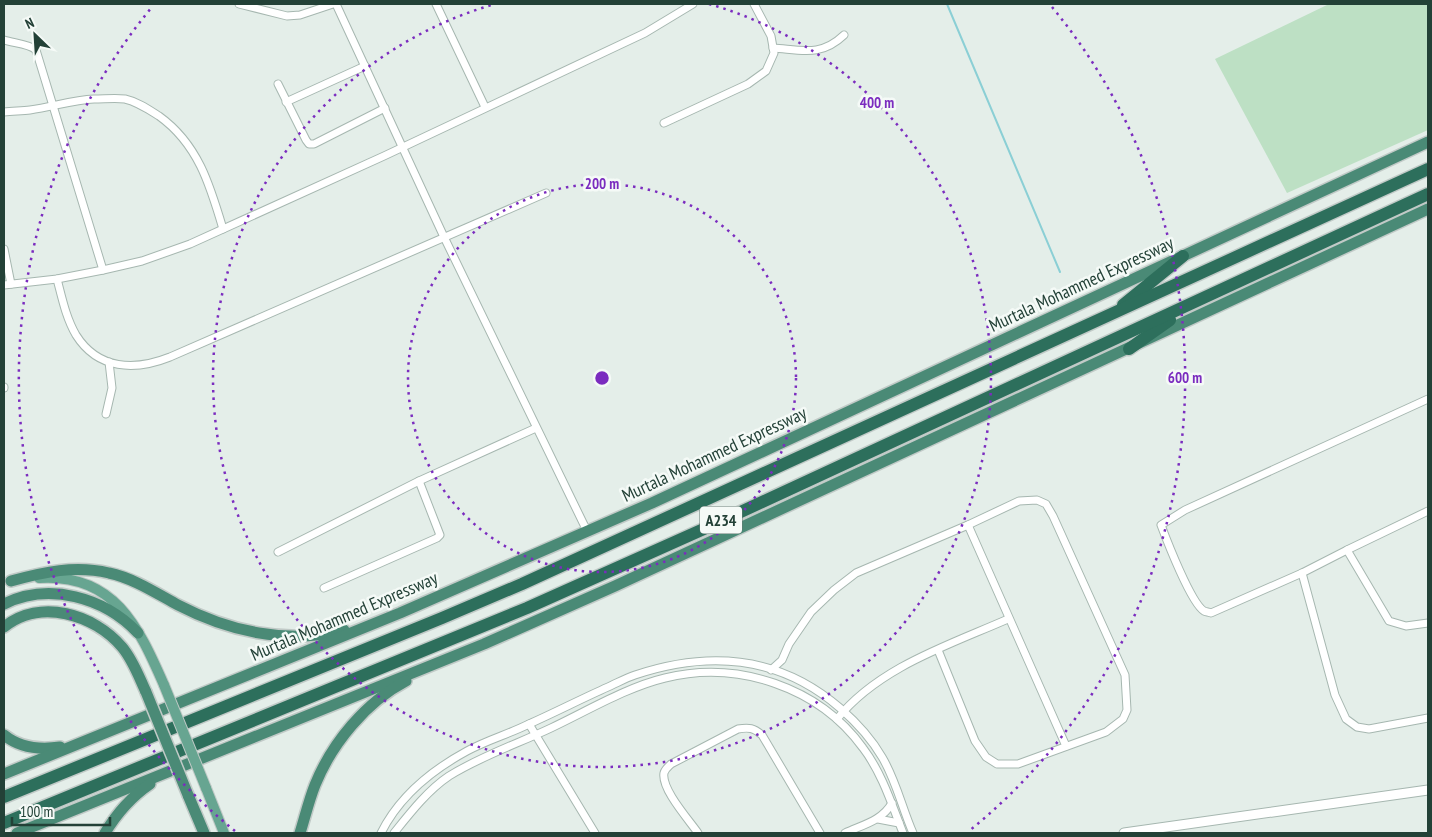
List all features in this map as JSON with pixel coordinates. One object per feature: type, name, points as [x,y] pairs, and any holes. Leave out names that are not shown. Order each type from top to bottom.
[{"type":"highway","name":"Murtala Mohammed Expressway","points":[[4,774],[400,612],[652,503],[1428,142]]},
{"type":"highway","name":"A234","points":[[4,796],[522,584],[1428,169]]},
{"type":"highway","name":"A234","points":[[4,822],[527,608],[1428,194]]},
{"type":"highway","points":[[300,833],[316,785],[327,762],[342,738],[360,717],[398,685],[428,669],[624,582],[1428,209]]},
{"type":"highway","points":[[1109,316],[1183,256]]},
{"type":"highway","points":[[1129,349],[1197,301]]},
{"type":"highway","points":[[7,582],[57,570],[92,570],[110,573],[223,625],[267,635],[326,634],[356,627],[400,612]]},
{"type":"highway","points":[[4,604],[13,600],[45,594],[78,598],[113,611],[138,633]]},
{"type":"highway","points":[[4,627],[11,621],[28,614],[45,611],[63,612],[81,618],[112,637],[123,648],[135,666],[204,833]]},
{"type":"highway","points":[[17,833],[484,644]]},
{"type":"highway","points":[[4,735],[20,745],[50,749],[93,738]]},
{"type":"highway","points":[[104,833],[122,808],[132,798],[171,770]]},
{"type":"main road","points":[[7,582],[50,577],[84,583],[114,600],[126,613],[147,648],[164,685],[224,833]]},
{"type":"street","points":[[238,4],[287,16],[300,15],[335,4],[444,237],[587,531]]},
{"type":"street","points":[[436,4],[485,107]]},
{"type":"street","points":[[4,249],[7,284],[56,279],[102,270],[166,253],[402,148],[485,107],[645,33],[692,4]]},
{"type":"street","points":[[664,123],[759,78],[771,62],[774,48],[771,36],[754,4]]},
{"type":"street","points":[[774,48],[804,51],[827,48],[844,35]]},
{"type":"street","points":[[4,40],[23,46],[32,46],[36,50],[102,270]]},
{"type":"street","points":[[286,102],[365,66]]},
{"type":"street","points":[[278,84],[309,144],[314,144],[385,108]]},
{"type":"street","points":[[4,112],[94,99],[124,99],[143,105],[171,125],[188,142],[212,191],[222,229]]},
{"type":"street","points":[[56,279],[67,315],[76,335],[94,353],[109,362],[130,366],[154,363],[546,193]]},
{"type":"street","points":[[106,414],[112,388],[109,362]]},
{"type":"street","points":[[1428,399],[1185,510],[1160,525],[1197,604],[1204,611],[1212,613],[1302,574],[1346,550],[1428,511]]},
{"type":"street","points":[[278,552],[419,481],[536,428]]},
{"type":"street","points":[[324,588],[440,535],[419,481]]},
{"type":"street","points":[[771,670],[782,660],[789,644],[811,612],[834,590],[856,573],[1019,501],[1037,500],[1046,504],[1053,516],[1121,666],[1127,693],[1127,710],[1122,719],[1106,732],[1018,764],[997,764],[986,757],[974,741],[938,650]]},
{"type":"street","points":[[968,525],[1008,619],[1066,746]]},
{"type":"street","points":[[1346,550],[1388,621],[1406,626],[1428,624]]},
{"type":"street","points":[[1302,574],[1334,695],[1346,719],[1356,727],[1370,729],[1428,718]]},
{"type":"street","points":[[837,719],[843,711],[883,678],[908,663],[1008,619]]},
{"type":"street","points":[[381,833],[396,808],[435,771],[468,750],[634,675],[691,661],[719,660],[753,664],[783,672],[823,694],[843,711],[868,736],[882,756],[913,833]]},
{"type":"street","points":[[782,660],[783,672]]},
{"type":"street","points":[[394,833],[432,790],[449,777],[487,756],[634,689],[664,678],[693,673],[715,672],[749,675],[779,684],[806,698],[837,719],[849,730],[865,750],[892,803],[903,833]]},
{"type":"street","points":[[529,724],[593,832]]},
{"type":"street","points":[[698,833],[666,789],[665,770],[671,764],[688,755],[738,729],[747,727],[756,730],[762,735],[820,833]]},
{"type":"street","points":[[1378,797],[1428,790]]},
{"type":"street","points":[[1124,833],[1428,790]]},
{"type":"street","points":[[846,833],[878,819],[892,803]]},
{"type":"street","points":[[878,819],[899,823]]},
{"type":"green space","points":[[1329,4],[1428,4],[1428,130],[1287,193],[1215,59]]},
{"type":"waterway","points":[[947,4],[1060,272]]}]
